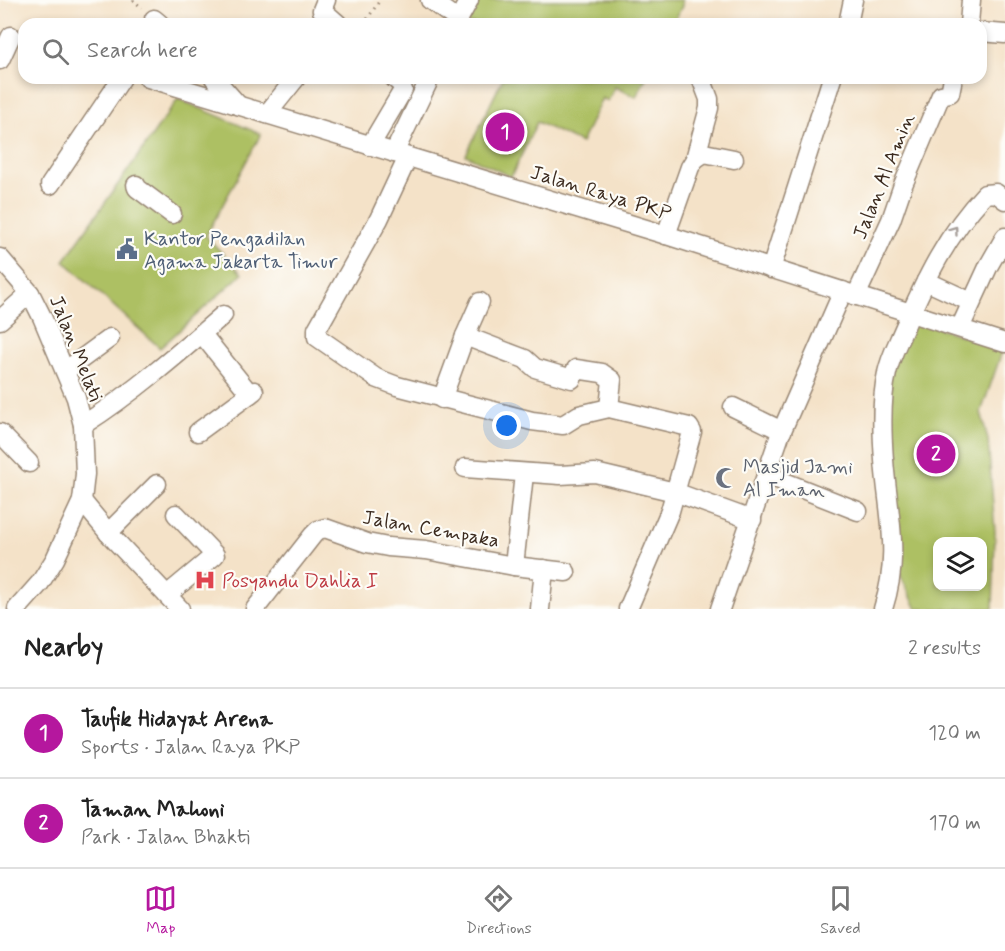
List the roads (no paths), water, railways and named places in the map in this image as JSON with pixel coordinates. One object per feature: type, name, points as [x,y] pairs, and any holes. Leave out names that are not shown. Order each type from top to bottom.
[{"type":"street","points":[[326,0],[322,10],[331,18]]},
{"type":"street","points":[[430,0],[452,18]]},
{"type":"street","points":[[459,18],[469,0]]},
{"type":"street","points":[[849,18],[853,0]]},
{"type":"street","points":[[970,18],[971,0]]},
{"type":"street","points":[[987,32],[1005,34]]},
{"type":"street","points":[[0,60],[12,37]]},
{"type":"street","points":[[50,184],[118,84]]},
{"type":"street","name":"Jalan Raya PKP","points":[[168,84],[771,268],[1005,343]]},
{"type":"street","points":[[220,84],[240,106]]},
{"type":"street","points":[[267,114],[291,84]]},
{"type":"street","points":[[370,146],[403,90],[401,84]]},
{"type":"street","points":[[428,84],[379,219],[317,329],[317,337],[376,378],[442,399],[532,421],[563,424],[579,415],[609,408],[689,427],[692,432],[670,511],[628,609]]},
{"type":"street","points":[[666,236],[690,166],[695,159],[709,108],[709,99],[703,84]]},
{"type":"street","points":[[771,268],[830,84]]},
{"type":"street","name":"Jalan Al Amin","points":[[720,609],[782,431],[850,293],[891,220],[903,185],[938,102],[941,96],[950,93],[952,84]]},
{"type":"street","points":[[695,159],[704,153],[734,159]]},
{"type":"street","points":[[136,185],[172,214]]},
{"type":"street","points":[[883,609],[894,548],[884,460],[886,374],[911,313],[949,237],[985,194],[996,193],[1005,200]]},
{"type":"street","points":[[960,328],[1005,237]]},
{"type":"street","name":"Jalan Melati","points":[[0,258],[30,294],[76,398],[83,425],[85,474],[82,501],[55,559],[40,583],[17,609]]},
{"type":"street","points":[[926,281],[972,303]]},
{"type":"street","points":[[0,321],[30,294]]},
{"type":"street","points":[[442,399],[480,302]]},
{"type":"street","points":[[83,425],[112,406],[223,315]]},
{"type":"street","points":[[198,432],[252,392],[202,334]]},
{"type":"street","points":[[465,336],[524,358],[535,368],[572,379],[578,369],[604,373],[612,380],[609,408]]},
{"type":"street","points":[[65,371],[110,338]]},
{"type":"street","points":[[733,406],[782,431]]},
{"type":"street","points":[[0,434],[29,463]]},
{"type":"street","points":[[465,468],[524,474],[595,473],[675,492],[752,520]]},
{"type":"street","points":[[514,566],[524,474]]},
{"type":"street","points":[[767,475],[858,511]]},
{"type":"street","points":[[108,533],[157,483]]},
{"type":"street","points":[[82,501],[108,533],[180,609]]},
{"type":"street","points":[[167,595],[215,555],[176,514]]},
{"type":"street","name":"Jalan Cempaka","points":[[255,609],[313,535],[318,530],[326,528],[367,543],[388,547],[426,550],[514,566],[566,572]]},
{"type":"street","points":[[540,609],[544,569]]},
{"type":"place","name":"Taufik Hidayat Arena","points":[[505,132]]},
{"type":"place","name":"Kantor Pengadilan Agama Jakarta Timur","points":[[127,249]]},
{"type":"place","name":"Taman Mahoni","points":[[936,454]]},
{"type":"place","name":"Masjid Jami Al Iman","points":[[726,478]]},
{"type":"place","name":"Posyandu Dahlia I","points":[[205,580]]}]
